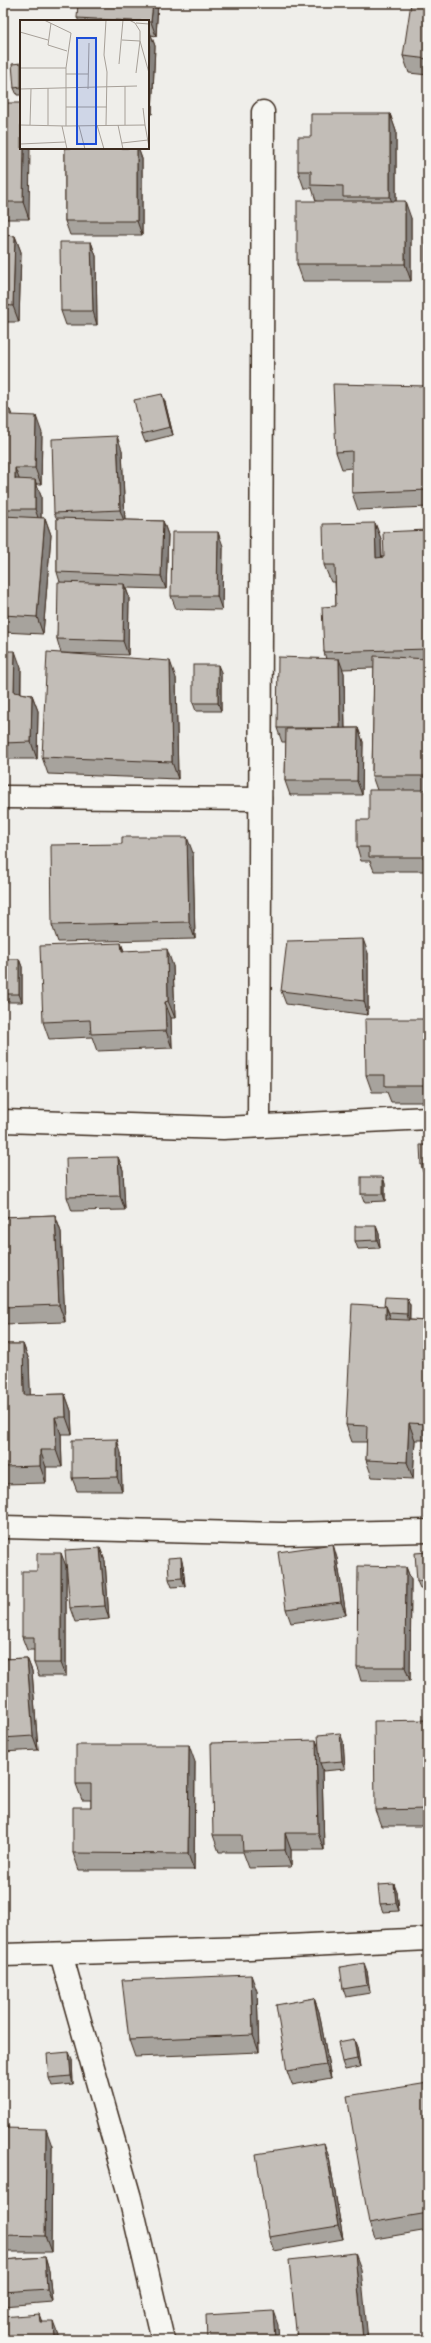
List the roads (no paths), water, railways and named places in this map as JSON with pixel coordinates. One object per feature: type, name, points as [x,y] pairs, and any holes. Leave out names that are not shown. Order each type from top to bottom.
[{"type":"street","points":[[258,1126],[263,112]]},
{"type":"street","points":[[3,797],[260,799]]},
{"type":"street","points":[[3,1121],[222,1128],[428,1118]]},
{"type":"street","points":[[3,1527],[283,1534],[428,1531]]},
{"type":"street","points":[[3,1954],[62,1954],[428,1939]]},
{"type":"street","points":[[62,1954],[130,2198],[163,2340]]}]
